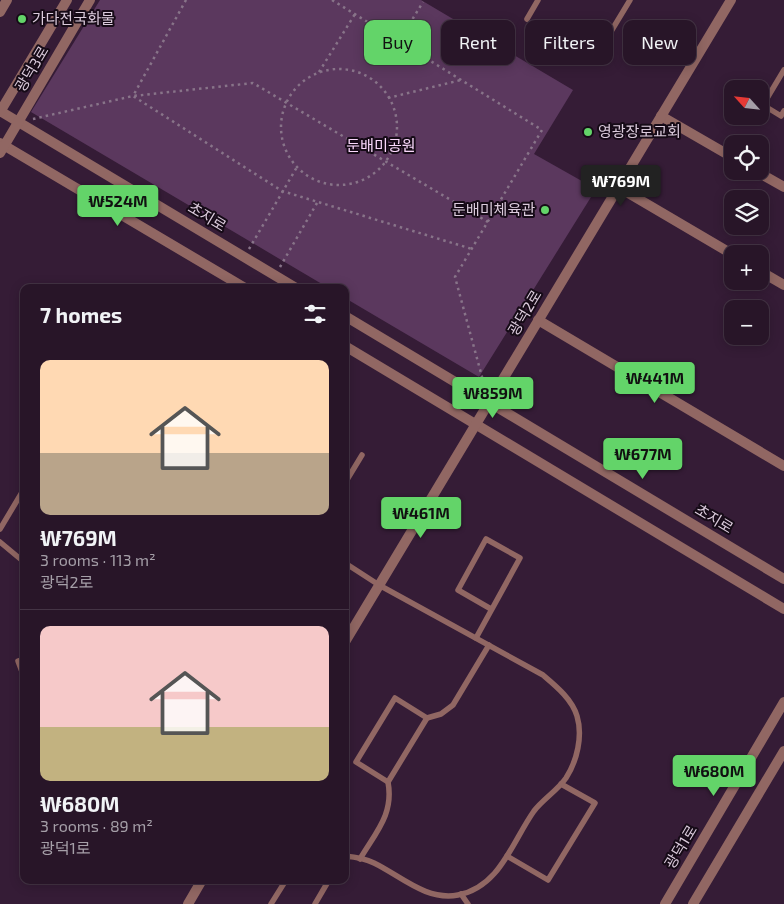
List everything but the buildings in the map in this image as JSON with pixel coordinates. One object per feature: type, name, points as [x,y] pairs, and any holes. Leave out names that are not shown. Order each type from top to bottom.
[{"type":"street","points":[[0,12],[7,0]]},
{"type":"street","name":"광덕3로","points":[[0,111],[66,0]]},
{"type":"street","name":"광덕3로","points":[[1,147],[18,122],[90,0]]},
{"type":"street","name":"광덕2로","points":[[349,635],[731,0]]},
{"type":"street","name":"초지로","points":[[0,111],[290,284]]},
{"type":"street","points":[[661,116],[724,152]]},
{"type":"street","points":[[1,147],[238,284]]},
{"type":"street","points":[[769,178],[784,187]]},
{"type":"street","points":[[618,187],[724,249]]},
{"type":"street","points":[[769,276],[784,285]]},
{"type":"street","name":"초지로","points":[[349,318],[784,579]]},
{"type":"street","points":[[538,320],[784,466]]},
{"type":"street","points":[[349,348],[784,609]]},
{"type":"street","name":"광덕1로","points":[[664,904],[784,702]]},
{"type":"street","points":[[693,904],[784,751]]},
{"type":"street","points":[[188,904],[200,884]]},
{"type":"lane","points":[[527,19],[538,0]]},
{"type":"lane","points":[[613,29],[630,0]]},
{"type":"lane","points":[[784,70],[763,105],[781,116],[784,111]]},
{"type":"lane","points":[[349,476],[362,455]]},
{"type":"lane","points":[[0,528],[20,496]]},
{"type":"lane","points":[[476,638],[520,558],[486,539],[458,590],[491,609]]},
{"type":"lane","points":[[0,542],[20,559]]},
{"type":"lane","points":[[349,566],[379,585],[543,675],[556,685],[568,700],[577,716],[578,743],[574,760],[566,778],[535,809],[499,869],[477,888],[461,894],[445,896],[423,891],[373,862],[349,857]]},
{"type":"lane","points":[[360,859],[388,813],[390,794],[388,782],[427,718],[441,714],[453,705],[489,645]]},
{"type":"lane","points":[[388,782],[356,762],[380,722],[395,698],[427,718]]},
{"type":"lane","points":[[507,856],[548,880],[594,803],[561,784]]},
{"type":"lane","points":[[271,904],[284,884]]},
{"type":"lane","points":[[315,904],[327,884]]},
{"type":"lane","points":[[461,894],[468,904]]},
{"type":"path","points":[[133,96],[186,0]]},
{"type":"path","points":[[332,0],[364,20]]},
{"type":"path","points":[[412,20],[423,2]]},
{"type":"path","points":[[318,74],[355,14]]},
{"type":"path","points":[[431,62],[542,130],[455,278],[489,402]]},
{"type":"path","points":[[328,70],[348,70],[366,76],[381,88],[388,98],[392,104],[397,123],[395,142],[385,161],[373,174],[356,183],[338,186],[319,182],[303,174],[290,160],[282,143],[280,124],[286,103],[295,89],[310,77],[328,70]]},
{"type":"path","points":[[388,98],[461,80]]},
{"type":"path","points":[[18,122],[133,96],[253,83],[488,222]]},
{"type":"path","points":[[133,96],[282,191],[472,249]]},
{"type":"path","points":[[244,256],[297,167]]},
{"type":"path","points":[[275,275],[317,202]]},
{"type":"green space","name":"둔배미공원","points":[[100,0],[421,0],[455,20],[441,20],[441,65],[515,65],[515,56],[525,62],[525,65],[531,65],[573,90],[534,154],[596,189],[479,377],[349,300],[349,284],[322,284],[31,112]]},
{"type":"place","name":"가다전국화물","points":[[22,19]]},
{"type":"place","name":"영광장로교회","points":[[588,132]]},
{"type":"place","name":"둔배미체육관","points":[[545,210]]}]
